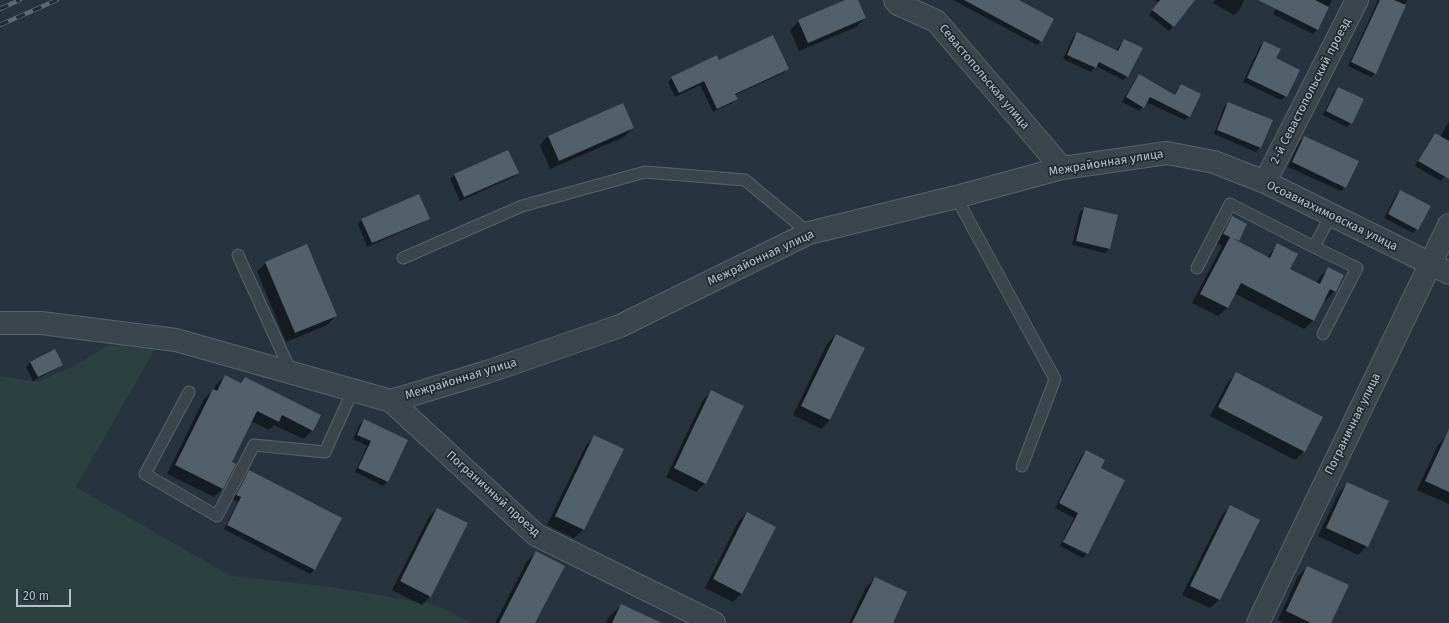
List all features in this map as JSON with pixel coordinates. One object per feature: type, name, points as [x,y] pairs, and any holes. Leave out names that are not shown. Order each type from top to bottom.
[{"type":"street","name":"Севастопольская улица","points":[[895,0],[898,4],[936,21],[1062,168]]},
{"type":"street","name":"2-й Севастопольский проезд","points":[[1265,182],[1357,0]]},
{"type":"street","name":"Межрайонная улица","points":[[390,401],[487,372],[620,326],[809,232],[956,197],[1062,168],[1166,153],[1214,162]]},
{"type":"street","name":"Осоавиахимовская улица","points":[[1214,162],[1265,182],[1449,273]]},
{"type":"street","name":"Пограничная улица","points":[[1258,623],[1449,225]]},
{"type":"street","points":[[0,323],[41,323],[176,340],[390,401]]},
{"type":"street","name":"Пограничный проезд","points":[[390,401],[536,535],[714,623]]},
{"type":"lane","points":[[403,258],[522,206],[645,172],[745,180],[809,232]]},
{"type":"lane","points":[[956,197],[1055,379],[1022,466]]},
{"type":"lane","points":[[1197,268],[1230,204],[1357,268],[1323,334]]},
{"type":"lane","points":[[1314,247],[1331,215]]},
{"type":"lane","points":[[238,255],[291,373]]},
{"type":"lane","points":[[189,392],[145,474],[217,516],[254,445],[325,452],[353,390]]},
{"type":"green space","points":[[109,345],[155,349],[76,487],[231,576],[332,587],[436,605],[472,623],[0,623],[0,376],[37,382],[72,367]]},
{"type":"building","points":[[845,0],[858,0],[866,18],[808,43],[798,20]]},
{"type":"building","points":[[964,0],[1019,0],[1054,19],[1042,42]]},
{"type":"building","points":[[1160,0],[1195,0],[1174,27],[1152,10]]},
{"type":"building","points":[[1258,0],[1315,0],[1329,7],[1318,30]]},
{"type":"building","points":[[1380,0],[1394,0],[1406,5],[1376,74],[1351,62]]},
{"type":"building","points":[[1077,32],[1118,51],[1124,39],[1143,48],[1128,77],[1099,62],[1096,68],[1067,55]]},
{"type":"building","points":[[773,35],[789,69],[735,94],[738,99],[717,109],[704,81],[679,93],[671,77],[717,55],[719,60]]},
{"type":"building","points":[[1264,41],[1281,49],[1276,58],[1300,70],[1287,97],[1247,78]]},
{"type":"building","points":[[1139,74],[1175,95],[1181,84],[1201,94],[1190,117],[1150,97],[1144,108],[1126,97]]},
{"type":"building","points":[[1338,87],[1364,99],[1352,124],[1326,111]]},
{"type":"building","points":[[1228,102],[1273,120],[1261,148],[1217,130]]},
{"type":"building","points":[[623,103],[634,128],[559,161],[548,136]]},
{"type":"building","points":[[1435,133],[1449,141],[1449,179],[1418,161]]},
{"type":"building","points":[[1304,136],[1359,161],[1346,188],[1292,162]]},
{"type":"building","points":[[508,150],[519,173],[464,197],[454,174]]},
{"type":"building","points":[[1400,190],[1431,206],[1418,230],[1388,214]]},
{"type":"building","points":[[419,194],[430,219],[372,243],[361,219]]},
{"type":"building","points":[[1084,207],[1118,215],[1110,249],[1076,241]]},
{"type":"building","points":[[1232,216],[1247,224],[1239,241],[1223,234]]},
{"type":"building","points":[[1230,237],[1270,258],[1277,243],[1298,254],[1290,269],[1330,289],[1314,321],[1241,283],[1228,308],[1200,294]]},
{"type":"building","points":[[307,244],[337,316],[295,333],[265,262]]},
{"type":"building","points":[[1328,267],[1344,275],[1336,292],[1320,284]]},
{"type":"building","points":[[836,334],[865,348],[830,420],[801,406]]},
{"type":"building","points":[[55,349],[63,365],[38,377],[30,362]]},
{"type":"building","points":[[1236,372],[1323,417],[1305,452],[1218,407]]},
{"type":"building","points":[[225,375],[241,383],[245,377],[321,415],[313,431],[282,415],[279,422],[257,411],[232,462],[236,464],[223,489],[175,465],[213,389],[217,391]]},
{"type":"building","points":[[711,390],[744,406],[706,484],[674,468]]},
{"type":"building","points":[[364,419],[408,440],[388,482],[358,468],[371,441],[357,435]]},
{"type":"building","points":[[1449,429],[1449,492],[1425,481]]},
{"type":"building","points":[[594,435],[624,449],[584,530],[555,516]]},
{"type":"building","points":[[1086,450],[1105,460],[1101,468],[1125,480],[1088,554],[1063,542],[1078,513],[1059,503]]},
{"type":"building","points":[[249,470],[342,518],[315,570],[227,525],[241,497],[236,495]]},
{"type":"building","points":[[1347,482],[1389,501],[1368,547],[1326,528]]},
{"type":"building","points":[[1230,505],[1260,520],[1220,600],[1190,586]]},
{"type":"building","points":[[437,508],[468,523],[431,597],[400,581]]},
{"type":"building","points":[[747,512],[776,527],[742,594],[713,579]]},
{"type":"building","points":[[536,551],[565,566],[535,623],[499,623]]},
{"type":"building","points":[[1307,566],[1349,585],[1331,623],[1311,623],[1286,611]]},
{"type":"building","points":[[875,577],[907,592],[893,623],[852,623]]},
{"type":"building","points":[[621,604],[662,623],[612,623]]},
{"type":"railway","points":[[0,9],[20,0]]},
{"type":"railway","points":[[0,25],[57,0]]}]
